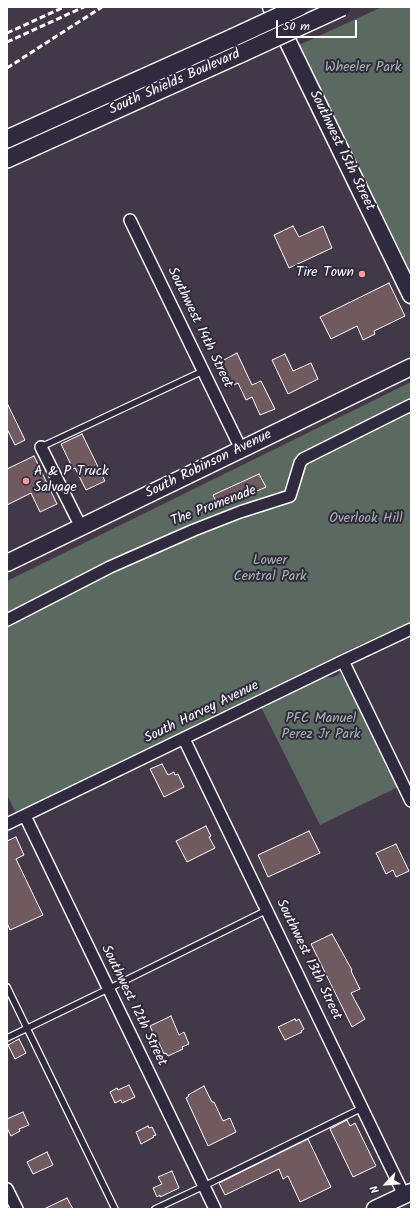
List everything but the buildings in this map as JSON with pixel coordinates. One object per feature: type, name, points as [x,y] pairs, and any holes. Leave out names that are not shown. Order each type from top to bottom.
[{"type":"main road","name":"Southwest 15th Street","points":[[271,7],[411,296]]},
{"type":"main road","name":"South Shields Boulevard","points":[[7,140],[299,7]]},
{"type":"main road","name":"South Shields Boulevard","points":[[7,159],[342,7]]},
{"type":"main road","name":"South Robinson Avenue","points":[[7,563],[411,367]]},
{"type":"main road","points":[[375,1209],[408,1193]]},
{"type":"street","name":"Southwest 14th Street","points":[[130,220],[241,449]]},
{"type":"street","name":"The Promenade","points":[[7,620],[110,567],[194,530],[240,512],[290,496],[300,463],[303,459],[411,405]]},
{"type":"street","points":[[41,447],[81,527]]},
{"type":"street","name":"South Harvey Avenue","points":[[7,824],[411,629]]},
{"type":"street","points":[[342,661],[411,801]]},
{"type":"street","name":"Southwest 13th Street","points":[[184,739],[362,1108],[408,1193]]},
{"type":"street","name":"Southwest 12th Street","points":[[24,816],[215,1209]]},
{"type":"street","points":[[7,1189],[17,1209]]},
{"type":"lane","points":[[41,447],[203,371]]},
{"type":"lane","points":[[7,1038],[267,910]]},
{"type":"lane","points":[[7,987],[114,1209]]},
{"type":"lane","points":[[155,1209],[362,1108]]},
{"type":"green space","name":"Wheeler Park","points":[[382,7],[411,8],[411,277],[297,46]]},
{"type":"green space","name":"Lower Central Park","points":[[411,382],[411,622],[355,647],[16,813],[7,795],[7,581]]},
{"type":"green space","name":"PFC Manuel Perez Jr Park","points":[[340,673],[346,682],[398,787],[320,825],[261,707],[321,678],[334,677]]},
{"type":"railway","points":[[7,33],[64,7]]},
{"type":"railway","points":[[7,42],[84,7]]},
{"type":"railway","points":[[7,68],[102,7]]},
{"type":"place","name":"Tire Town","points":[[362,274]]},
{"type":"place","name":"A & P Truck Salvage","points":[[26,481]]},
{"type":"park label","name":"Overlook Hill","points":[[366,520]]}]
